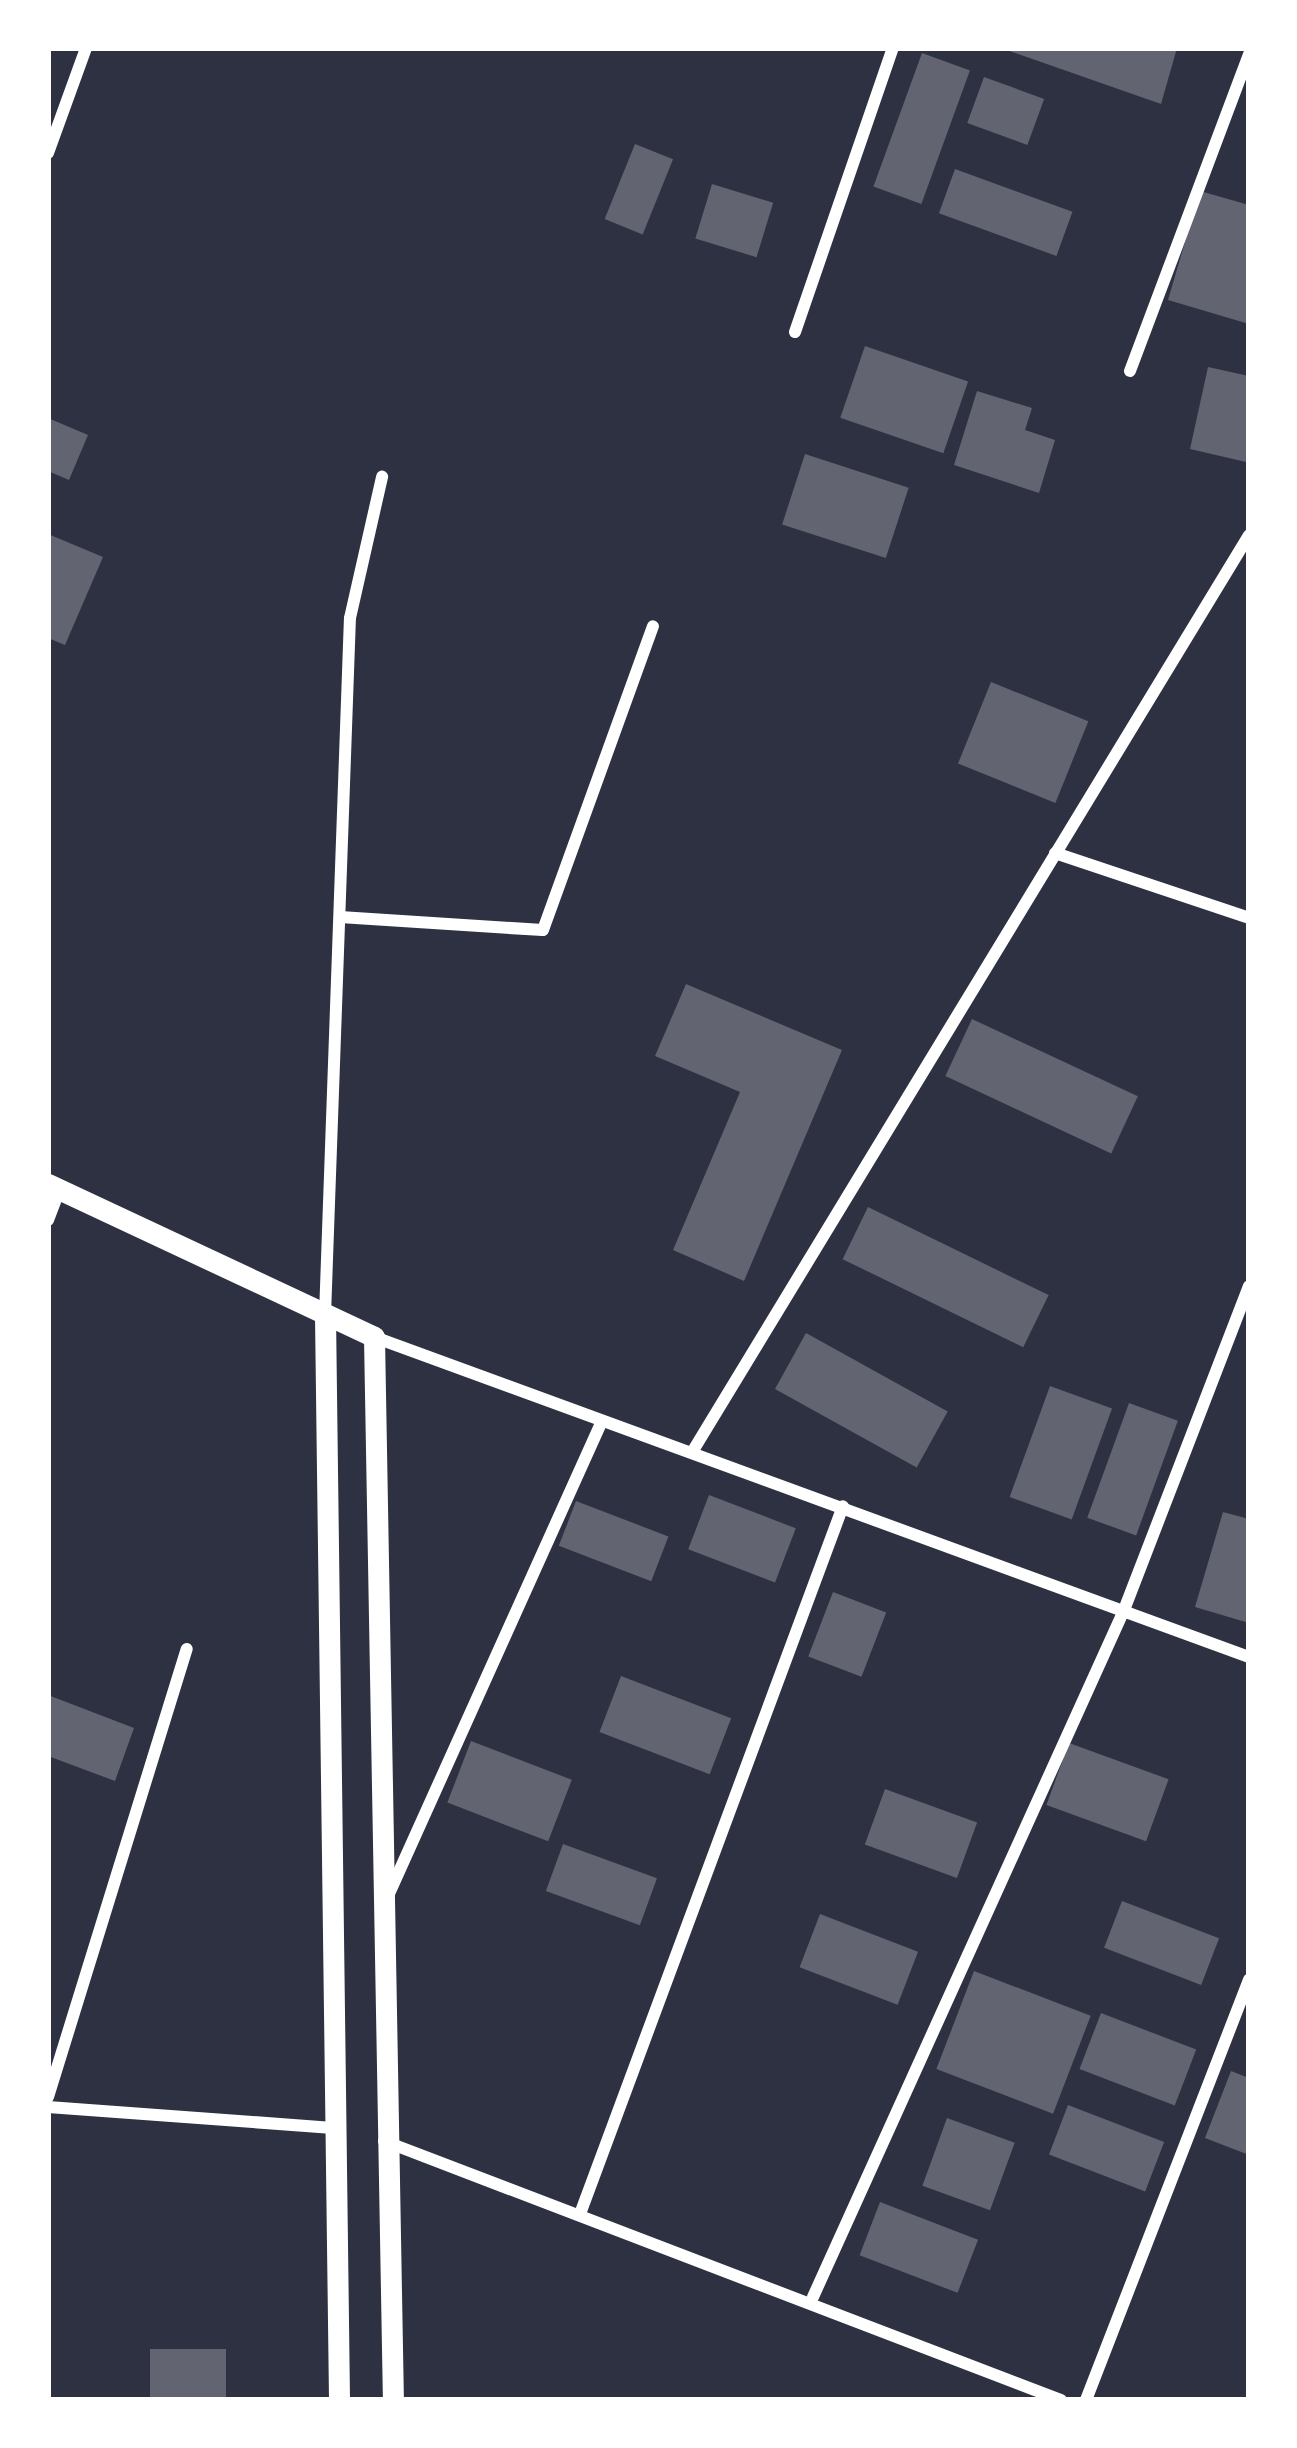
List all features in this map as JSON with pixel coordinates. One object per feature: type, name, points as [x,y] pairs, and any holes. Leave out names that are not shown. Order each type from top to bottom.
[{"type":"street","points":[[48,153],[86,48]]},
{"type":"street","points":[[795,332],[893,48]]},
{"type":"street","points":[[1130,371],[1249,54]]},
{"type":"street","points":[[339,2400],[326,1315],[350,618],[382,477]]},
{"type":"street","points":[[694,1449],[1249,535]]},
{"type":"street","points":[[340,917],[543,929],[653,626]]},
{"type":"street","points":[[1055,854],[1249,919]]},
{"type":"street","points":[[48,1220],[54,1186],[374,1337],[602,1421],[694,1449],[1249,1657]]},
{"type":"street","points":[[813,2297],[1124,1610],[1249,1286]]},
{"type":"street","points":[[374,1337],[380,2139],[393,2400]]},
{"type":"street","points":[[379,1915],[602,1421]]},
{"type":"street","points":[[580,2214],[843,1506]]},
{"type":"street","points":[[48,2097],[187,1649]]},
{"type":"street","points":[[1086,2400],[1249,1980]]},
{"type":"street","points":[[48,2107],[335,2128]]},
{"type":"street","points":[[380,2139],[813,2297],[1061,2400]]},
{"type":"building","points":[[1001,48],[1177,48],[1161,104]]},
{"type":"building","points":[[922,53],[970,70],[921,204],[873,186]]},
{"type":"building","points":[[984,77],[1044,99],[1027,145],[967,123]]},
{"type":"building","points":[[635,144],[673,159],[643,234],[605,219]]},
{"type":"building","points":[[955,169],[1072,212],[1056,256],[939,213]]},
{"type":"building","points":[[712,184],[773,203],[757,257],[695,239]]},
{"type":"building","points":[[1200,191],[1249,205],[1249,324],[1168,300]]},
{"type":"building","points":[[865,346],[968,381],[943,453],[840,418]]},
{"type":"building","points":[[1208,367],[1249,376],[1246,462],[1190,449]]},
{"type":"building","points":[[977,391],[1032,408],[1025,430],[1055,440],[1039,493],[954,465]]},
{"type":"building","points":[[48,418],[88,435],[69,480],[48,471]]},
{"type":"building","points":[[805,454],[909,488],[886,558],[782,524]]},
{"type":"building","points":[[48,534],[103,557],[65,645],[48,638]]},
{"type":"building","points":[[991,682],[1088,721],[1055,803],[958,764]]},
{"type":"building","points":[[686,984],[842,1050],[744,1281],[673,1250],[740,1092],[655,1056]]},
{"type":"building","points":[[972,1019],[1138,1096],[1111,1153],[945,1076]]},
{"type":"building","points":[[868,1207],[1049,1295],[1023,1347],[843,1259]]},
{"type":"building","points":[[806,1333],[948,1412],[917,1468],[775,1389]]},
{"type":"building","points":[[1050,1386],[1112,1409],[1072,1519],[1010,1497]]},
{"type":"building","points":[[1129,1403],[1178,1421],[1136,1535],[1087,1518]]},
{"type":"building","points":[[709,1495],[796,1528],[775,1582],[688,1549]]},
{"type":"building","points":[[576,1501],[668,1536],[651,1581],[559,1546]]},
{"type":"building","points":[[1223,1512],[1249,1519],[1249,1623],[1195,1607]]},
{"type":"building","points":[[833,1592],[886,1612],[861,1677],[808,1656]]},
{"type":"building","points":[[621,1676],[731,1718],[710,1774],[599,1732]]},
{"type":"building","points":[[48,1695],[134,1728],[115,1781],[48,1756]]},
{"type":"building","points":[[471,1741],[572,1780],[548,1841],[447,1803]]},
{"type":"building","points":[[1069,1743],[1169,1779],[1146,1841],[1046,1805]]},
{"type":"building","points":[[885,1789],[977,1823],[957,1878],[865,1844]]},
{"type":"building","points":[[563,1844],[657,1878],[640,1925],[546,1891]]},
{"type":"building","points":[[1122,1901],[1219,1938],[1201,1985],[1104,1948]]},
{"type":"building","points":[[820,1914],[918,1952],[898,2005],[800,1967]]},
{"type":"building","points":[[974,1971],[1091,2016],[1053,2114],[936,2069]]},
{"type":"building","points":[[1101,2013],[1196,2050],[1175,2106],[1079,2069]]},
{"type":"building","points":[[1231,2071],[1249,2078],[1249,2155],[1205,2138]]},
{"type":"building","points":[[1068,2105],[1164,2142],[1145,2191],[1049,2154]]},
{"type":"building","points":[[947,2118],[1015,2143],[990,2210],[922,2186]]},
{"type":"building","points":[[880,2202],[978,2240],[958,2293],[860,2255]]},
{"type":"building","points":[[150,2349],[226,2349],[226,2400],[150,2400]]}]
